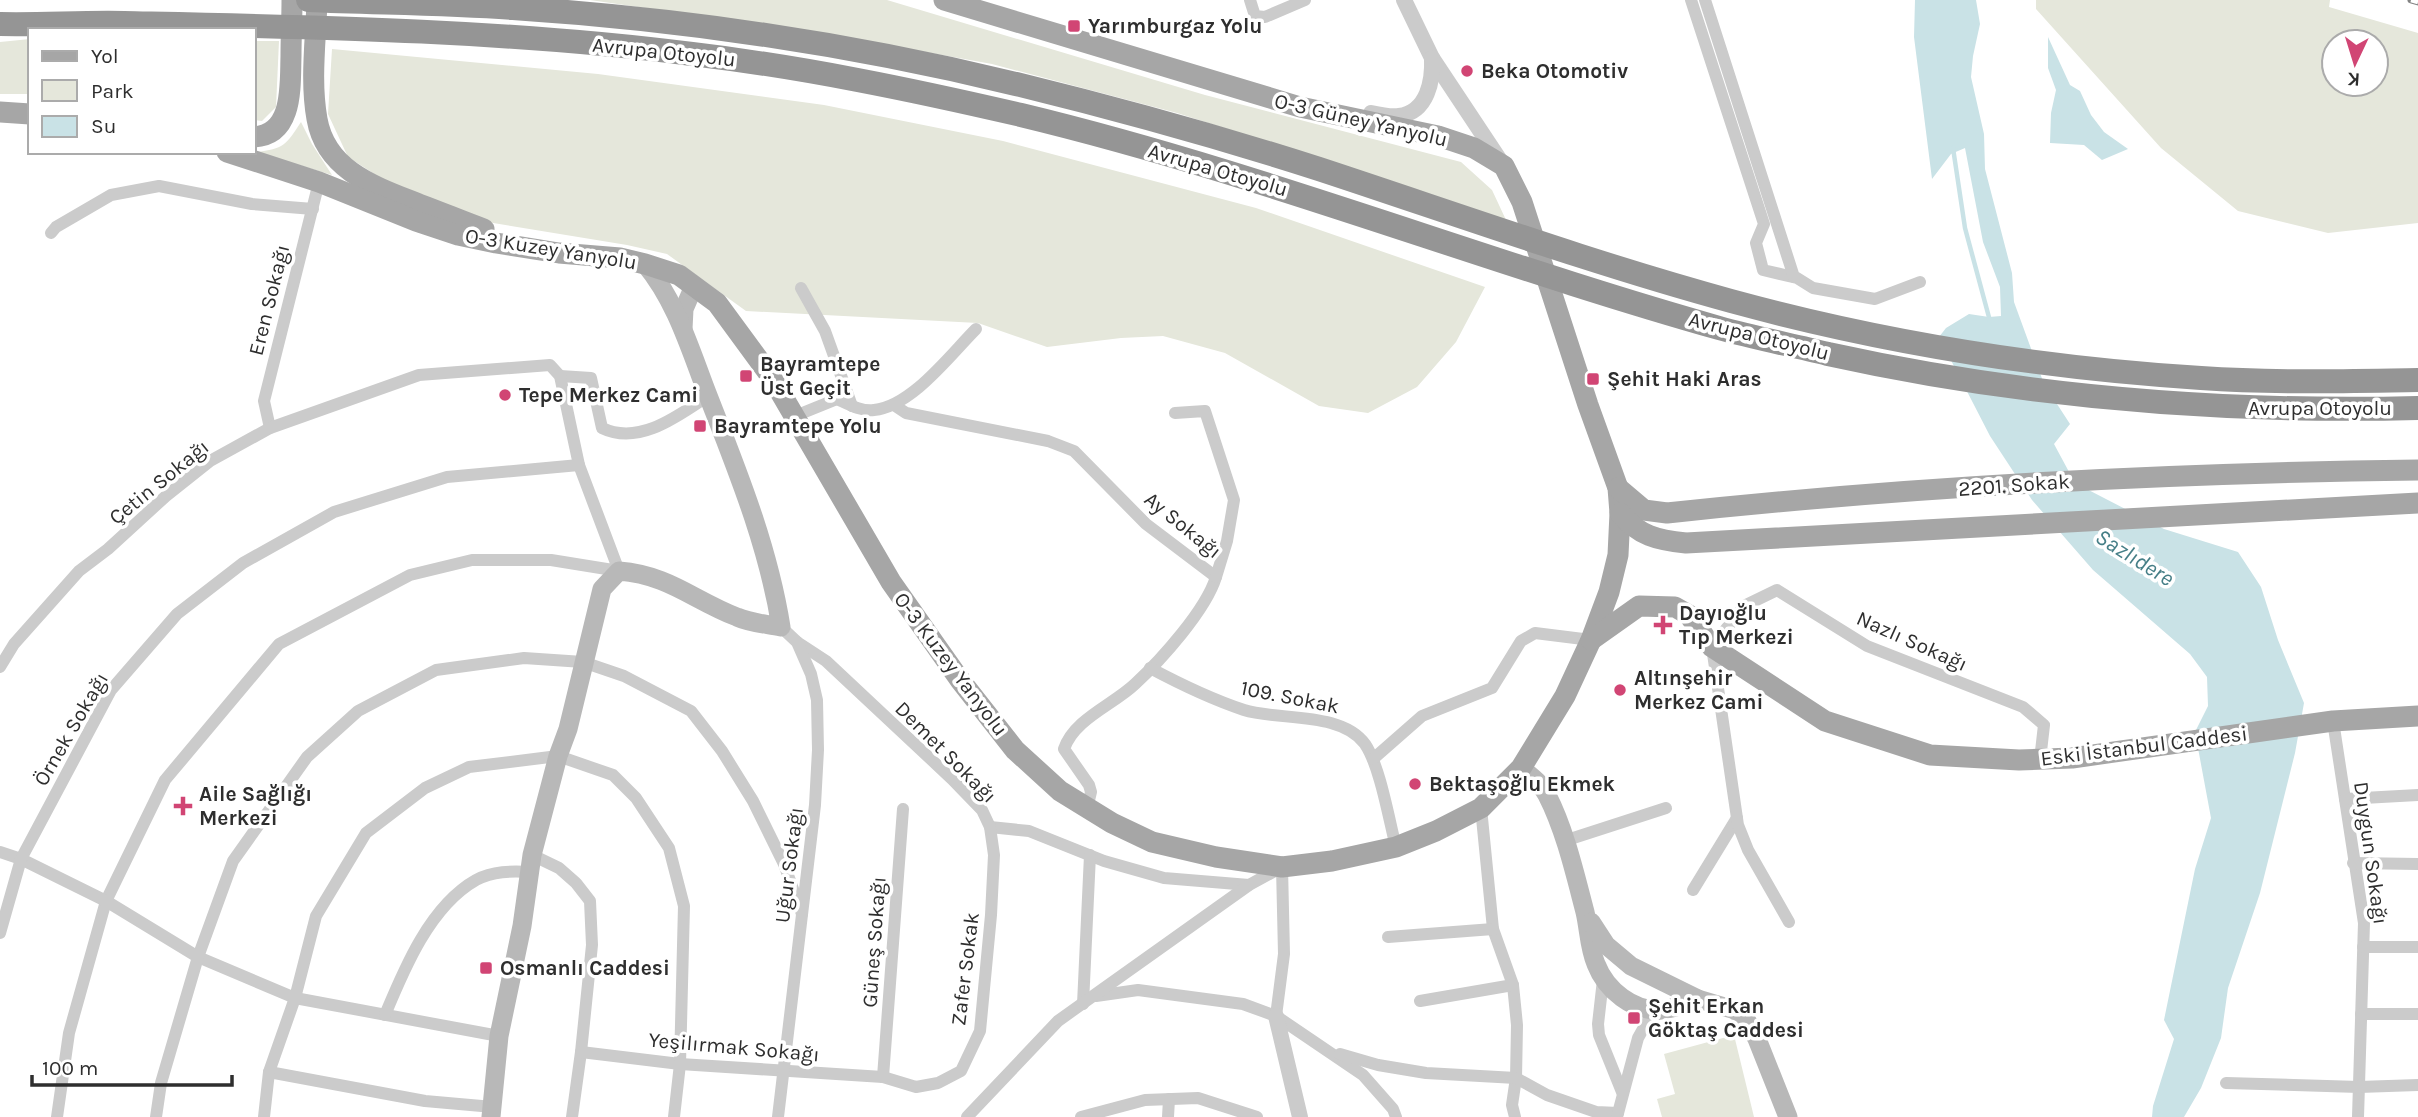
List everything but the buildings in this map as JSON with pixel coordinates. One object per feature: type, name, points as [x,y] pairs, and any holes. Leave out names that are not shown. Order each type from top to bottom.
[{"type":"highway","name":"Avrupa Otoyolu","points":[[308,0],[585,13],[746,31],[877,54],[1062,95],[1231,141],[1506,232],[1732,301],[1929,345],[2091,369],[2206,379],[2418,380]]},
{"type":"highway","name":"Avrupa Otoyolu","points":[[0,24],[120,23],[417,33],[599,44],[743,61],[864,82],[1078,130],[1233,173],[1497,260],[1724,330],[1883,366],[2069,396],[2181,405],[2307,410],[2418,408]]},
{"type":"main road","points":[[256,137],[269,134],[278,126],[286,112],[290,93],[292,0]]},
{"type":"main road","points":[[317,0],[317,121],[326,145],[342,165],[360,179],[484,229],[620,258]]},
{"type":"main road","name":"O-3 Güney Yanyolu","points":[[944,0],[1300,107],[1438,136],[1474,148],[1504,166]]},
{"type":"main road","points":[[0,112],[28,112]]},
{"type":"main road","name":"O-3 Kuzey Yanyolu","points":[[233,154],[319,182],[458,235],[559,253],[620,258],[645,264],[679,275],[718,303],[742,334],[795,416],[891,582],[960,680],[1015,750],[1060,791],[1087,809],[1152,842],[1216,858],[1282,867],[1332,861],[1396,847],[1436,831],[1481,807],[1521,768],[1565,696],[1591,640],[1614,574],[1618,555],[1620,513]]},
{"type":"main road","points":[[1504,166],[1522,202],[1618,488],[1620,513]]},
{"type":"main road","points":[[492,1112],[499,1035],[522,926],[531,864],[558,756],[568,729],[601,589],[619,571],[642,573],[677,586],[738,618],[780,627],[775,590],[752,511],[683,330],[656,277],[645,264]]},
{"type":"main road","points":[[683,330],[684,309],[694,286]]},
{"type":"main road","name":"2201. Sokak","points":[[1618,488],[1644,510],[1667,513],[1978,487],[2190,474],[2418,470]]},
{"type":"main road","name":"2201. Sokak","points":[[1620,513],[1633,528],[1642,533],[1670,542],[1686,543],[2418,503]]},
{"type":"main road","name":"Eski İstanbul Caddesi","points":[[1591,640],[1639,606],[1675,607],[1689,615],[1712,647],[1825,721],[1930,755],[2040,760],[2072,758],[2323,722],[2418,716]]},
{"type":"main road","points":[[1521,768],[1536,779],[1546,794],[1564,841],[1585,912],[1593,954],[1603,980],[1620,997],[1638,1006],[1663,1010],[1698,999]]},
{"type":"main road","points":[[1585,912],[1606,945],[1625,962],[1698,999],[1727,1006],[1747,1021],[1757,1039],[1788,1117]]},
{"type":"main road","points":[[1603,980],[1605,971],[1611,964],[1625,962]]},
{"type":"main road","points":[[1663,1010],[1672,998],[1672,990],[1668,984]]},
{"type":"street","points":[[1250,0],[1255,16],[1265,17],[1305,0]]},
{"type":"street","points":[[1404,0],[1432,58],[1504,166]]},
{"type":"street","points":[[1691,0],[1764,224],[1756,243],[1763,270],[1794,277],[1813,288],[1875,299],[1920,282]]},
{"type":"street","points":[[1705,0],[1794,277]]},
{"type":"street","points":[[1300,107],[1400,116],[1415,110],[1427,95],[1433,76],[1432,58]]},
{"type":"street","name":"Eren Sokağı","points":[[270,428],[264,401],[319,182]]},
{"type":"street","points":[[51,233],[56,227],[111,195],[159,186],[253,204],[313,209]]},
{"type":"street","points":[[801,288],[825,331],[852,405]]},
{"type":"street","points":[[795,416],[837,398],[871,411],[894,405],[925,381],[976,329]]},
{"type":"street","name":"Çetin Sokağı","points":[[0,667],[14,644],[79,571],[210,461],[270,428],[419,375],[550,365],[559,376]]},
{"type":"street","points":[[619,571],[579,466],[559,376],[591,378],[602,428],[614,434],[634,433],[668,423],[708,396]]},
{"type":"street","name":"Ay Sokağı","points":[[894,405],[906,413],[1048,441],[1074,451],[1146,524],[1216,577],[1211,593],[1169,648],[1134,685],[1076,729],[1068,739],[1064,749],[1091,792],[1087,809]]},
{"type":"street","points":[[1175,413],[1205,411],[1234,500],[1227,541],[1216,577]]},
{"type":"street","name":"Örnek Sokağı","points":[[0,933],[21,859],[111,690],[177,614],[243,563],[334,512],[447,477],[579,466]]},
{"type":"street","points":[[57,1117],[69,1033],[106,901],[165,780],[279,644],[410,575],[472,560],[551,560],[619,571]]},
{"type":"street","name":"Nazlı Sokağı","points":[[1712,647],[1744,607],[1777,590],[1867,646],[2024,707],[2044,725],[2040,760]]},
{"type":"street","name":"Uğur Sokağı","points":[[778,1117],[815,805],[818,737],[817,700],[811,674],[797,642],[780,627]]},
{"type":"street","points":[[1373,759],[1422,716],[1492,688],[1521,641],[1535,633],[1591,640]]},
{"type":"street","name":"Demet Sokağı","points":[[797,642],[826,661],[952,779],[982,810],[990,827],[1029,831],[1090,855],[1164,878],[1249,885]]},
{"type":"street","points":[[1712,647],[1737,818],[1748,850],[1789,922]]},
{"type":"street","points":[[156,1117],[161,1083],[198,957],[233,861],[307,757],[358,711],[436,670],[524,658],[583,662],[624,677],[691,712],[722,751],[753,801],[784,864],[802,914]]},
{"type":"street","name":"109. Sokak","points":[[1150,668],[1197,693],[1247,711],[1341,725],[1364,742],[1373,759],[1396,847]]},
{"type":"street","name":"Duygun Sokağı","points":[[2323,722],[2345,799],[2364,923],[2358,1117]]},
{"type":"street","points":[[264,1117],[269,1072],[295,998],[316,916],[366,833],[425,788],[469,767],[558,756],[613,775],[636,798],[669,848],[684,906],[680,1064],[674,1117]]},
{"type":"street","points":[[2345,799],[2418,795]]},
{"type":"street","points":[[1481,807],[1493,929],[1513,985],[1517,1026],[1516,1078],[1512,1105],[1515,1117]]},
{"type":"street","points":[[1564,841],[1666,808]]},
{"type":"street","name":"Güneş Sokağı","points":[[883,1077],[903,809]]},
{"type":"street","points":[[1693,890],[1737,818]]},
{"type":"street","name":"Zafer Sokak","points":[[883,1077],[916,1087],[938,1083],[961,1071],[980,1031],[994,855],[990,827]]},
{"type":"street","points":[[0,852],[21,859],[106,901],[198,957],[295,998],[499,1035]]},
{"type":"street","points":[[1087,1000],[1090,855]]},
{"type":"street","points":[[2353,863],[2418,864]]},
{"type":"street","points":[[385,1015],[414,950],[450,902],[476,880],[531,864],[559,868],[576,883],[590,901],[592,945],[572,1117]]},
{"type":"street","points":[[967,1117],[1058,1021],[1249,885],[1282,867],[1284,954],[1276,1016],[1300,1117]]},
{"type":"street","points":[[1388,937],[1493,929]]},
{"type":"street","points":[[2363,947],[2418,947]]},
{"type":"street","points":[[1603,980],[1599,1035],[1622,1092]]},
{"type":"street","points":[[1420,1001],[1513,985]]},
{"type":"street","points":[[1087,1000],[1138,990],[1243,1004],[1276,1016],[1363,1075],[1393,1109],[1396,1117]]},
{"type":"street","points":[[1330,1051],[1378,1065],[1426,1073],[1516,1078],[1548,1095],[1597,1112],[1618,1115],[1638,1038],[1647,1022],[1663,1010]]},
{"type":"street","points":[[2361,1014],[2418,1014]]},
{"type":"street","name":"Yeşilırmak Sokağı","points":[[581,1052],[680,1064],[883,1077]]},
{"type":"street","points":[[269,1072],[492,1112]]},
{"type":"street","points":[[2226,1083],[2359,1087],[2418,1085]]},
{"type":"street","points":[[1081,1117],[1145,1100],[1198,1098],[1257,1117]]},
{"type":"street","points":[[1168,1117],[1169,1099]]},
{"type":"green space","points":[[590,0],[887,0],[1205,95],[1461,162],[1492,190],[1506,220],[1177,113],[992,64],[831,35]]},
{"type":"green space","points":[[2036,0],[2330,0],[2329,7],[2418,33],[2418,223],[2328,233],[2238,211],[2161,148],[2036,9]]},
{"type":"green space","points":[[28,39],[28,94],[0,94],[0,42]]},
{"type":"green space","points":[[256,41],[279,41],[276,107],[262,121],[256,120]]},
{"type":"green space","points":[[332,49],[598,74],[824,105],[1003,141],[1256,208],[1485,287],[1456,342],[1417,387],[1368,413],[1319,406],[1225,353],[1163,336],[1047,347],[978,323],[746,311],[667,254],[475,220],[390,184],[348,157],[328,114]]},
{"type":"green space","points":[[301,122],[332,175],[256,152],[279,147],[292,136]]},
{"type":"green space","points":[[1734,1035],[1754,1117],[1662,1117],[1657,1099],[1675,1094],[1664,1054]]},
{"type":"water","points":[[1915,0],[1976,0],[1980,24],[1971,77],[1984,134],[1985,169],[2012,273],[2014,302],[2044,384],[2070,424],[2054,444],[2075,483],[2164,529],[2238,552],[2261,587],[2278,640],[2304,703],[2295,753],[2260,893],[2228,988],[2221,1038],[2201,1088],[2184,1117],[2152,1117],[2174,1039],[2164,1020],[2195,869],[2211,818],[2195,732],[2208,706],[2207,677],[2190,654],[2093,570],[2032,500],[1990,436],[1939,337],[1946,328],[1969,314],[2001,316],[2000,287],[1983,242],[1965,148],[1951,154],[1932,179],[1914,37]]},
{"type":"water","points":[[2048,37],[2070,85],[2080,91],[2091,115],[2104,132],[2128,149],[2102,160],[2084,145],[2050,143],[2051,113],[2056,90],[2048,68]]},
{"type":"waterway","name":"Sazlıdere","points":[[1953,148],[1965,228],[1990,321]]},
{"type":"railway","points":[[2411,0],[2418,2]]},
{"type":"place","name":"Yarımburgaz Yolu","points":[[1074,26]]},
{"type":"place","name":"Beka Otomotiv","points":[[1467,71]]},
{"type":"place","name":"Bayramtepe Üst Geçit","points":[[746,376]]},
{"type":"place","name":"Şehit Haki Aras","points":[[1593,379]]},
{"type":"place","name":"Tepe Merkez Cami","points":[[505,395]]},
{"type":"place","name":"Bayramtepe Yolu","points":[[700,426]]},
{"type":"place","name":"Dayıoğlu Tıp Merkezi","points":[[1663,625]]},
{"type":"place","name":"Altınşehir Merkez Cami","points":[[1620,690]]},
{"type":"place","name":"Bektaşoğlu Ekmek","points":[[1415,784]]},
{"type":"place","name":"Aile Sağlığı Merkezi","points":[[183,806]]},
{"type":"place","name":"Osmanlı Caddesi","points":[[486,968]]},
{"type":"place","name":"Şehit Erkan Göktaş Caddesi","points":[[1634,1018]]}]
